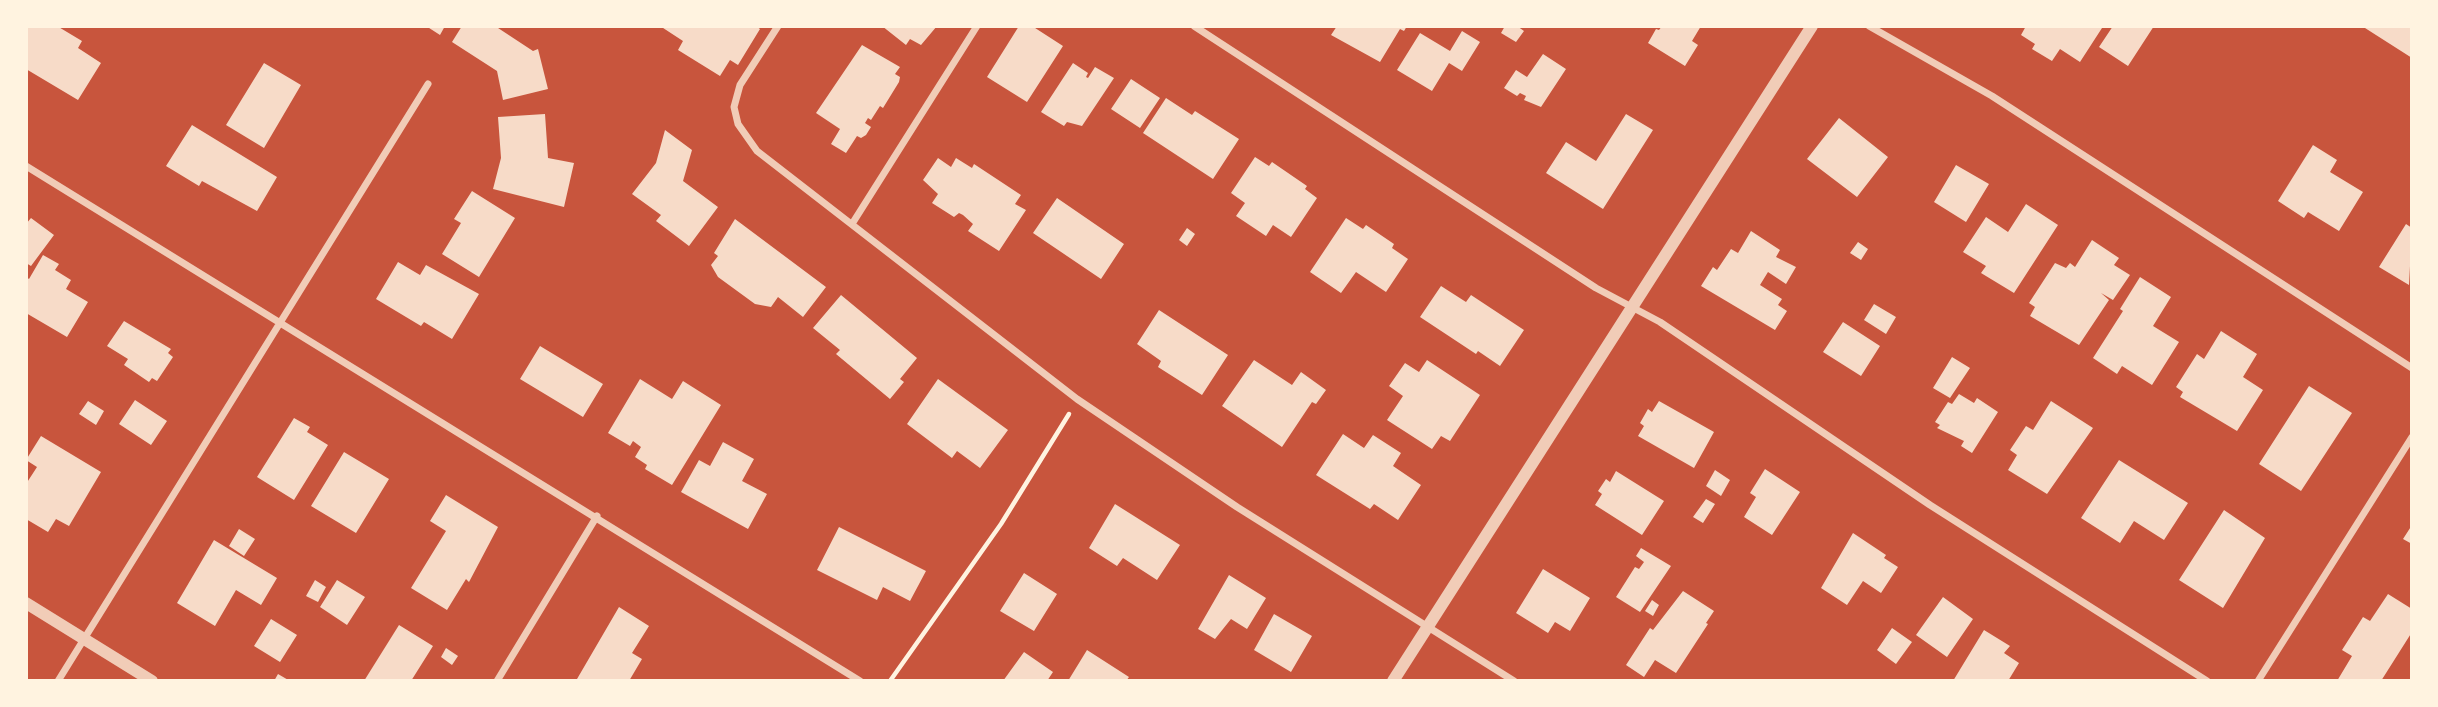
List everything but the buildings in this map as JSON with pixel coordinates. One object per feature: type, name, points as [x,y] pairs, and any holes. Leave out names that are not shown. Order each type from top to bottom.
[{"type":"street","points":[[778,26],[740,85],[734,107],[738,124],[757,151],[1077,398],[1237,506],[1514,681]]},
{"type":"street","points":[[852,224],[977,26]]},
{"type":"street","points":[[1194,26],[1597,288],[1660,322],[1930,505],[2207,681]]},
{"type":"street","points":[[1393,681],[1812,26]]},
{"type":"street","points":[[1869,26],[1992,96],[2412,368]]},
{"type":"street","points":[[58,681],[428,84]]},
{"type":"street","points":[[26,166],[597,516],[860,681]]},
{"type":"street","points":[[2258,681],[2412,436]]},
{"type":"street","points":[[496,681],[597,516]]},
{"type":"street","points":[[26,603],[152,681]]},
{"type":"path","points":[[890,681],[1001,524],[1077,398]]}]
